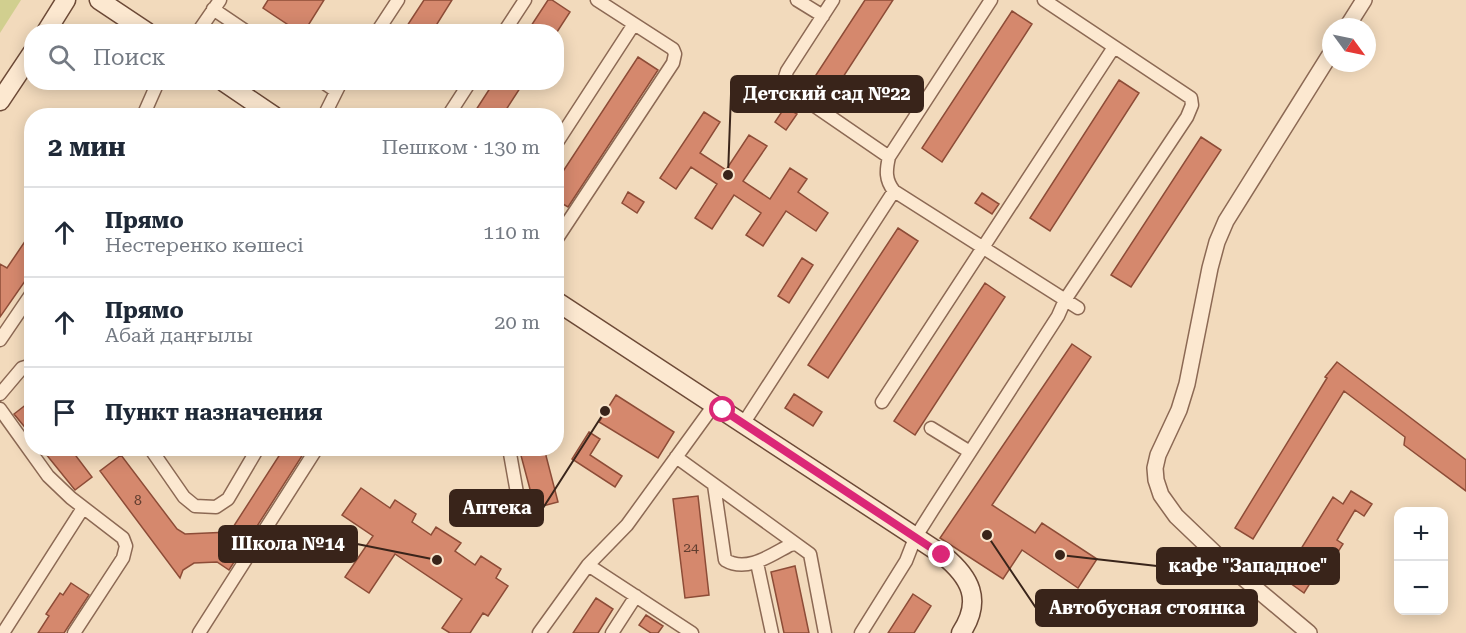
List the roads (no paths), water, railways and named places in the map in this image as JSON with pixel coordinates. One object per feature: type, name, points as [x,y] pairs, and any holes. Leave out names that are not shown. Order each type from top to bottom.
[{"type":"main road","points":[[51,24],[66,0]]},
{"type":"main road","points":[[99,0],[135,24]]},
{"type":"main road","points":[[0,102],[24,65]]},
{"type":"main road","points":[[236,90],[262,108]]},
{"type":"main road","points":[[564,306],[955,566],[963,573],[969,584],[971,615],[961,633]]},
{"type":"street","points":[[382,24],[398,0]]},
{"type":"street","points":[[509,24],[525,0]]},
{"type":"street","points":[[564,228],[673,63],[675,54],[673,49],[597,0]]},
{"type":"street","points":[[797,0],[823,16]]},
{"type":"street","points":[[833,0],[787,71],[786,83],[889,157]]},
{"type":"street","points":[[991,0],[889,157],[886,175],[888,184],[894,191],[1078,308]]},
{"type":"street","points":[[861,633],[906,561],[915,538],[1058,316],[1065,300],[1187,117],[1192,105],[1191,98],[1044,0]]},
{"type":"street","points":[[1353,18],[1364,0]]},
{"type":"street","points":[[203,24],[216,5],[238,24]]},
{"type":"street","points":[[564,132],[634,24]]},
{"type":"street","points":[[882,402],[1114,47]]},
{"type":"street","points":[[1309,633],[1222,561],[1176,516],[1161,495],[1155,468],[1158,455],[1179,410],[1187,384],[1217,242],[1226,221],[1322,67]]},
{"type":"street","points":[[150,108],[156,90]]},
{"type":"street","points":[[328,108],[337,90]]},
{"type":"street","points":[[453,108],[465,90]]},
{"type":"street","points":[[743,424],[894,191]]},
{"type":"street","points":[[0,340],[24,305]]},
{"type":"street","points":[[0,394],[24,367]]},
{"type":"street","points":[[539,633],[588,565],[627,525],[714,405]]},
{"type":"street","points":[[0,409],[24,442]]},
{"type":"street","points":[[931,428],[970,452]]},
{"type":"street","points":[[34,456],[48,476],[83,508],[123,538],[126,546],[123,558],[74,633]]},
{"type":"street","points":[[155,456],[183,497],[195,506],[216,507],[228,499],[253,456]]},
{"type":"street","points":[[199,633],[312,456]]},
{"type":"street","points":[[510,456],[517,494]]},
{"type":"street","points":[[676,457],[810,554],[825,633]]},
{"type":"street","points":[[714,485],[725,560],[732,563],[757,563],[795,544]]},
{"type":"street","points":[[3,633],[83,508]]},
{"type":"street","points":[[757,563],[772,633]]},
{"type":"street","points":[[588,565],[636,596],[676,629],[692,633]]},
{"type":"street","points":[[612,633],[636,596]]},
{"type":"place","name":"Детский сад №22","points":[[728,175]]},
{"type":"place","name":"Аптека","points":[[605,411]]},
{"type":"place","name":"Автобусная стоянка","points":[[987,535]]},
{"type":"place","name":"кафе \"Западное\"","points":[[1060,555]]},
{"type":"place","name":"Школа №14","points":[[437,560]]}]
